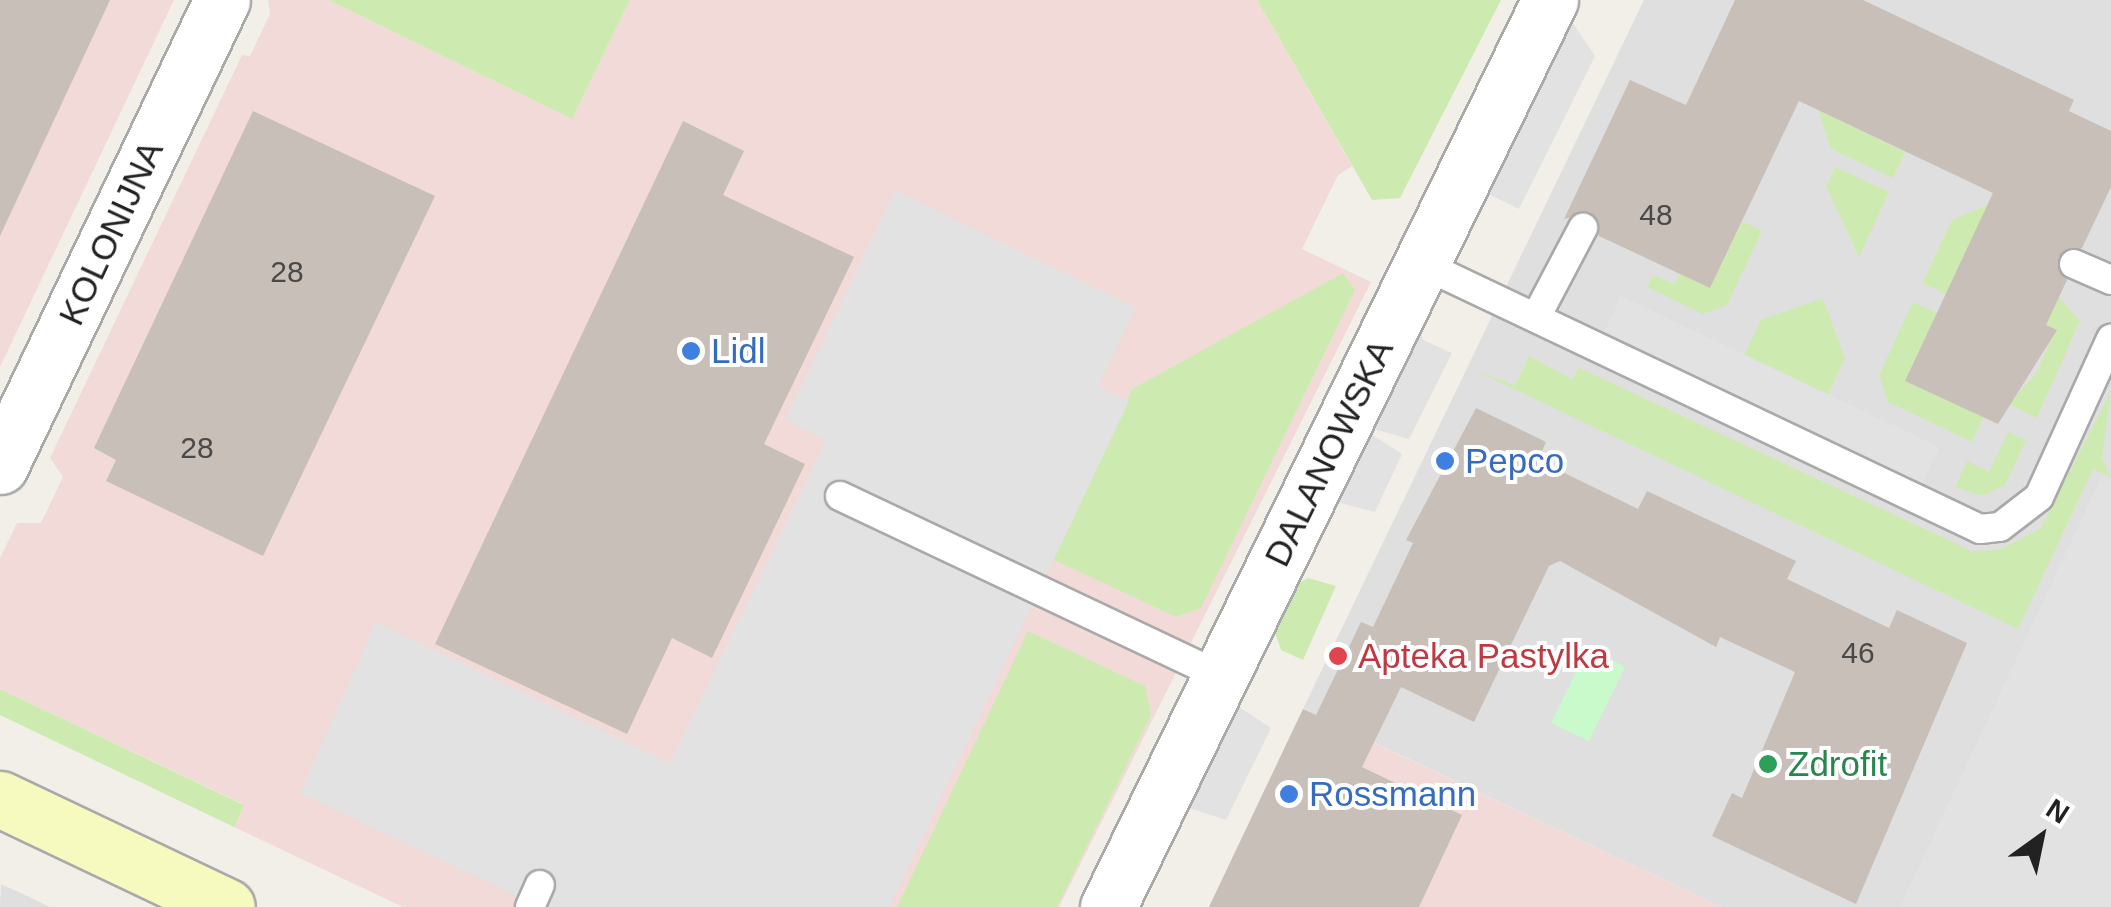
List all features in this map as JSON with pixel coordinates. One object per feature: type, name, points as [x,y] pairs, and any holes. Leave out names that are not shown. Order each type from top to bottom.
[{"type":"street","name":"KOLONIJNA","points":[[0,466],[222,0]]},
{"type":"street","name":"DALANOWSKA","points":[[1108,907],[1550,0]]},
{"type":"street","points":[[0,799],[227,907]]},
{"type":"lane","points":[[1536,317],[1583,228]]},
{"type":"lane","points":[[1422,264],[1536,317],[1584,348],[1980,529],[2000,527],[2039,497],[2111,339]]},
{"type":"lane","points":[[2074,264],[2111,280]]},
{"type":"lane","points":[[840,496],[1219,675]]},
{"type":"shaded area","points":[[0,0],[174,0],[0,367]]},
{"type":"shaded area","points":[[268,0],[328,0],[572,119],[630,0],[1257,0],[1352,166],[1338,175],[1302,249],[1371,282],[1059,907],[403,907],[234,827],[243,804],[0,689],[0,558],[17,523],[41,523],[63,477],[50,458],[242,55],[250,56],[270,14]]},
{"type":"shaded area","points":[[1644,0],[2111,0],[2111,907],[1722,907],[1303,709]]},
{"type":"shaded area","points":[[1568,16],[1595,56],[1519,209],[1483,191]]},
{"type":"shaded area","points":[[895,190],[1136,308],[1098,386],[1129,401],[889,907],[540,907],[300,793],[376,622],[670,763],[826,440],[785,420]]},
{"type":"shaded area","points":[[1621,296],[1939,447],[1920,487],[1603,335]]},
{"type":"shaded area","points":[[1419,324],[1423,340],[1452,353],[1409,439],[1370,428]]},
{"type":"shaded area","points":[[1368,432],[1402,454],[1375,512],[1333,501]]},
{"type":"shaded area","points":[[2102,476],[2111,480],[2111,907],[1900,907]]},
{"type":"shaded area","points":[[1236,705],[1271,728],[1226,820],[1186,807]]},
{"type":"shaded area","points":[[1303,709],[1374,743],[1722,907],[1209,907]]},
{"type":"shaded area","points":[[1,884],[23,894],[50,907],[0,907]]},
{"type":"green space","points":[[328,0],[630,0],[572,119]]},
{"type":"green space","points":[[1257,0],[1501,0],[1400,198],[1372,200]]},
{"type":"green space","points":[[1818,110],[1905,152],[1893,178],[1831,149]]},
{"type":"green space","points":[[1835,167],[1889,192],[1859,257],[1826,186]]},
{"type":"green space","points":[[1989,204],[1946,294],[1922,283],[1952,220]]},
{"type":"green space","points":[[1742,221],[1762,231],[1727,305],[1703,314],[1647,287],[1653,275],[1674,284],[1680,273],[1710,288]]},
{"type":"green space","points":[[1343,273],[1355,290],[1201,608],[1176,617],[1033,550],[1068,530],[1132,389]]},
{"type":"green space","points":[[2059,297],[2080,321],[2037,418],[2008,404],[2035,375],[2056,331],[2045,325]]},
{"type":"green space","points":[[1823,298],[1845,359],[1828,395],[1744,355],[1761,320]]},
{"type":"green space","points":[[1913,302],[1937,313],[1905,381],[1983,417],[1972,442],[1888,402],[1879,375]]},
{"type":"green space","points":[[1529,356],[1572,379],[1579,368],[1972,551],[1999,550],[2041,528],[2111,391],[2102,458],[2111,477],[2093,469],[2018,629],[1476,371],[1515,385]]},
{"type":"green space","points":[[2008,432],[2026,440],[2005,485],[1982,496],[1955,487],[1967,461],[1989,472]]},
{"type":"green space","points":[[1308,578],[1336,586],[1303,660],[1281,650],[1273,627],[1293,586]]},
{"type":"green space","points":[[1028,631],[1145,686],[1151,715],[1057,907],[897,907]]},
{"type":"green space","points":[[1588,648],[1625,667],[1589,741],[1551,723]]},
{"type":"green space","points":[[0,689],[244,805],[234,827],[0,715]]},
{"type":"building","points":[[0,0],[110,0],[0,236]]},
{"type":"building","points":[[1735,0],[1863,0],[2074,100],[2069,111],[2111,131],[2111,187],[2082,248],[2058,258],[2067,280],[2046,325],[2057,330],[1998,424],[1905,381],[1993,193],[1799,101],[1710,288],[1599,236],[1590,212],[1564,219],[1630,80],[1686,105]]},
{"type":"building","points":[[253,111],[435,196],[263,556],[106,481],[116,460],[94,448]]},
{"type":"building","name":"Lidl","points":[[683,121],[744,151],[723,195],[854,257],[764,444],[805,464],[712,658],[672,638],[627,734],[435,644]]},
{"type":"building","points":[[1476,408],[1546,442],[1538,460],[1638,509],[1647,491],[1796,561],[1787,579],[1889,628],[1897,610],[1967,643],[1856,904],[1712,836],[1732,793],[1742,798],[1795,672],[1720,637],[1716,647],[1560,561],[1549,566],[1474,722],[1401,687],[1362,767],[1462,815],[1419,907],[1209,907],[1303,709],[1316,715],[1361,622],[1373,627],[1413,543],[1406,540]]},
{"type":"place","name":"Lidl","points":[[691,351]]},
{"type":"place","name":"Pepco","points":[[1445,461]]},
{"type":"place","name":"Apteka Pastylka","points":[[1338,656]]},
{"type":"place","name":"Zdrofit","points":[[1768,764]]},
{"type":"place","name":"Rossmann","points":[[1289,794]]}]
